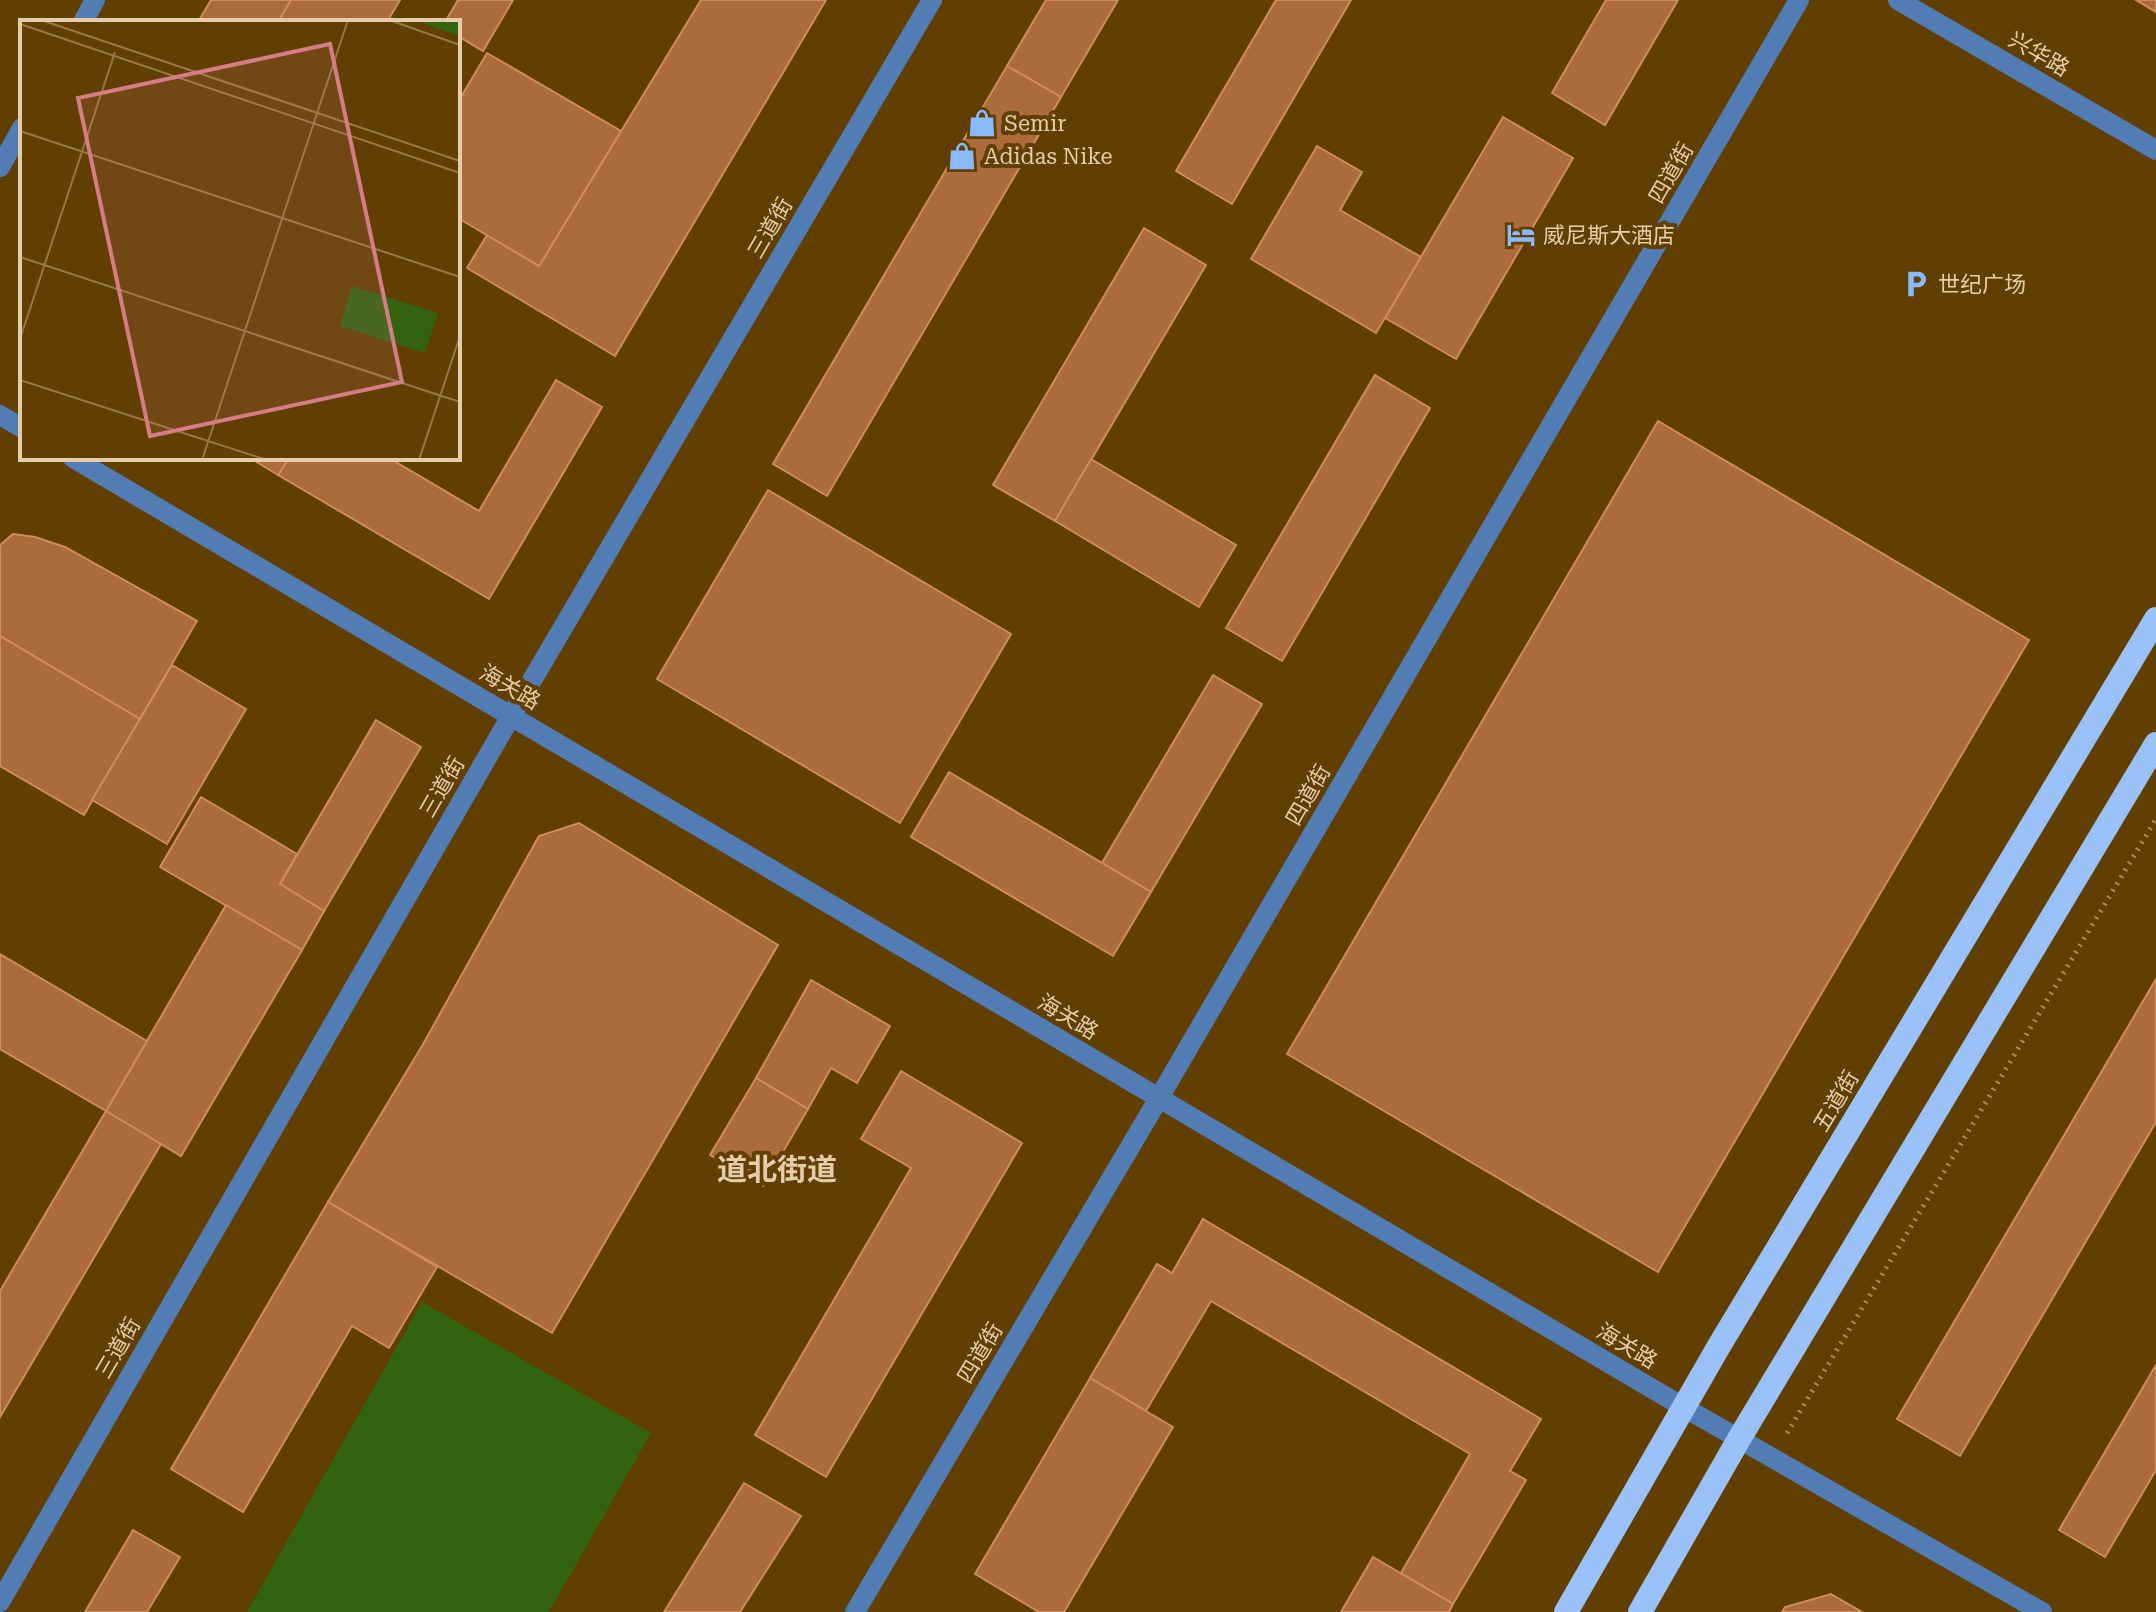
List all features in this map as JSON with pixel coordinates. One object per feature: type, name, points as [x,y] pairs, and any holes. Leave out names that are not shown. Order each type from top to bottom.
[{"type":"highway","name":"五道街","points":[[1566,1612],[1719,1346],[2156,619]]},
{"type":"highway","points":[[1640,1612],[1739,1439],[2156,744]]},
{"type":"street","points":[[84,20],[95,0]]},
{"type":"street","name":"三道街","points":[[0,1602],[511,716],[932,0]]},
{"type":"street","name":"四道街","points":[[855,1612],[1159,1098],[1799,0]]},
{"type":"street","name":"兴华路","points":[[1898,0],[2156,150]]},
{"type":"street","points":[[0,167],[20,132]]},
{"type":"street","points":[[0,415],[20,427]]},
{"type":"street","name":"海关路","points":[[76,460],[1685,1408],[2042,1612]]},
{"type":"path","points":[[1772,1458],[2156,819]]},
{"type":"green space","points":[[422,1302],[651,1433],[549,1612],[247,1612]]},
{"type":"building","points":[[211,0],[291,0],[279,20],[199,20]]},
{"type":"building","points":[[291,0],[400,0],[388,20],[279,20]]},
{"type":"building","points":[[458,0],[513,0],[483,51],[460,37],[460,20],[446,20]]},
{"type":"building","points":[[701,0],[826,0],[615,356],[467,268],[487,235],[539,266]]},
{"type":"building","points":[[1046,0],[1118,0],[1061,97],[1007,66]]},
{"type":"building","points":[[1276,0],[1351,0],[1232,204],[1176,171]]},
{"type":"building","points":[[1606,0],[1678,0],[1605,125],[1552,93]]},
{"type":"building","points":[[2136,0],[2156,0],[2156,12]]},
{"type":"building","points":[[487,53],[621,131],[539,266],[460,219],[460,99]]},
{"type":"building","points":[[1007,66],[1061,97],[827,496],[773,464]]},
{"type":"building","points":[[1503,117],[1573,158],[1456,359],[1385,318]]},
{"type":"building","points":[[1317,146],[1362,172],[1340,210],[1421,257],[1376,333],[1251,259]]},
{"type":"building","points":[[1144,228],[1206,265],[1055,521],[993,485]]},
{"type":"building","points":[[1375,375],[1430,408],[1282,661],[1226,628]]},
{"type":"building","points":[[556,380],[602,407],[489,599],[278,475],[288,460],[392,460],[479,511]]},
{"type":"building","points":[[1658,421],[2029,640],[1658,1272],[1287,1054]]},
{"type":"building","points":[[1091,459],[1236,545],[1199,607],[1055,521]]},
{"type":"building","points":[[253,460],[288,460],[278,475]]},
{"type":"building","points":[[768,490],[1011,634],[900,823],[657,679]]},
{"type":"building","points":[[13,534],[35,537],[65,547],[197,621],[140,719],[0,636],[0,545]]},
{"type":"building","points":[[0,636],[140,719],[84,815],[0,766]]},
{"type":"building","points":[[172,665],[246,709],[167,844],[92,800]]},
{"type":"building","points":[[1213,675],[1262,704],[1151,892],[1102,863]]},
{"type":"building","points":[[376,720],[421,747],[324,911],[280,884]]},
{"type":"building","points":[[949,772],[1151,892],[1113,956],[911,837]]},
{"type":"building","points":[[201,797],[297,854],[280,884],[324,911],[302,950],[160,867]]},
{"type":"building","points":[[579,823],[778,945],[552,1333],[328,1202],[422,1046],[539,836]]},
{"type":"building","points":[[226,905],[302,950],[181,1156],[106,1111]]},
{"type":"building","points":[[0,954],[147,1041],[106,1111],[0,1049]]},
{"type":"building","points":[[2156,979],[2156,1122],[1960,1456],[1897,1419]]},
{"type":"building","points":[[811,980],[890,1026],[857,1083],[831,1068],[808,1109],[756,1078]]},
{"type":"building","points":[[901,1071],[1022,1143],[826,1477],[755,1435],[911,1168],[861,1139]]},
{"type":"building","points":[[756,1078],[808,1109],[763,1186],[710,1155]]},
{"type":"building","points":[[106,1111],[161,1144],[0,1417],[0,1291]]},
{"type":"building","points":[[328,1202],[437,1267],[389,1348],[352,1326],[243,1512],[171,1469]]},
{"type":"building","points":[[1203,1219],[1541,1419],[1510,1471],[1526,1480],[1453,1604],[1401,1573],[1470,1454],[1211,1301],[1146,1411],[1090,1378],[1157,1264],[1172,1273]]},
{"type":"building","points":[[2156,1365],[2156,1470],[2105,1557],[2059,1530]]},
{"type":"building","points":[[1090,1378],[1173,1427],[1064,1612],[1039,1612],[975,1574]]},
{"type":"building","points":[[744,1483],[801,1516],[740,1612],[664,1612]]},
{"type":"building","points":[[133,1530],[180,1557],[147,1612],[85,1612]]},
{"type":"building","points":[[1373,1557],[1453,1604],[1449,1612],[1341,1612]]},
{"type":"building","points":[[1831,1594],[1862,1612],[1782,1612],[1785,1607]]},
{"type":"place","name":"Semir","points":[[982,123]]},
{"type":"place","name":"Adidas Nike","points":[[962,156]]},
{"type":"place","name":"威尼斯大酒店","points":[[1521,235]]},
{"type":"place","name":"世纪广场","points":[[1916,284]]},
{"type":"district","name":"道北街道","points":[[777,1169]]}]
